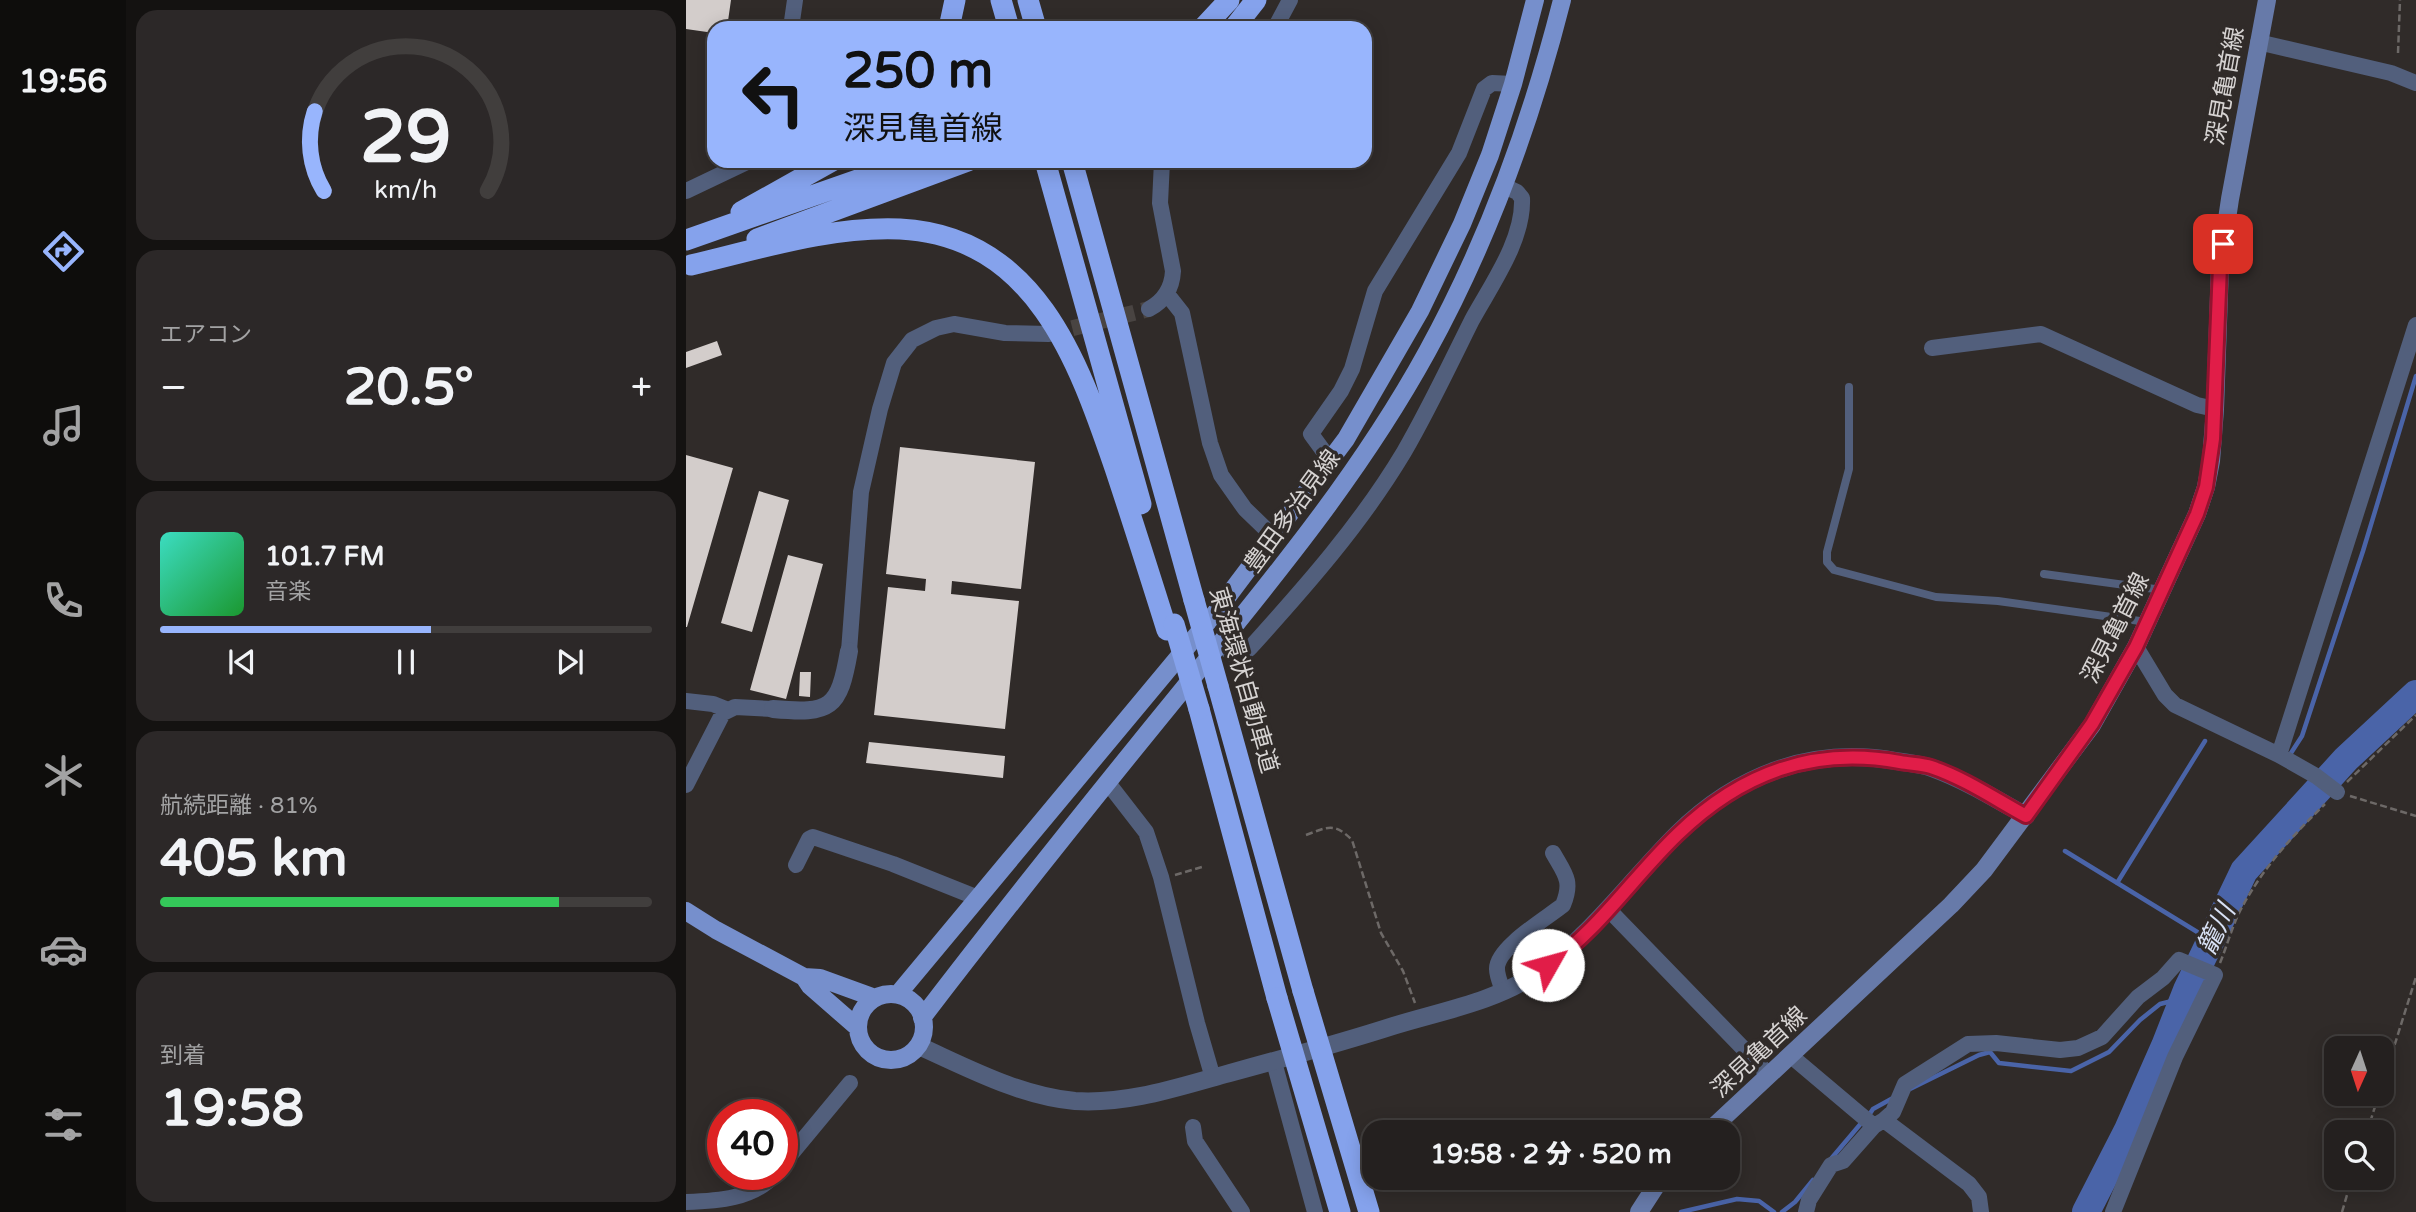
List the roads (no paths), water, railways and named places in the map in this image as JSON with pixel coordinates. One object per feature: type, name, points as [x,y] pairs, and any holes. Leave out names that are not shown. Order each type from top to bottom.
[{"type":"highway","points":[[950,21],[955,0]]},
{"type":"highway","points":[[1001,0],[1007,21]]},
{"type":"highway","points":[[1028,0],[1034,21]]},
{"type":"highway","points":[[1042,0],[1048,21]]},
{"type":"highway","points":[[1210,21],[1229,0]]},
{"type":"highway","points":[[1240,21],[1256,0]]},
{"type":"highway","points":[[686,240],[819,168]]},
{"type":"highway","points":[[686,240],[892,168]]},
{"type":"highway","points":[[689,266],[783,228],[949,168]]},
{"type":"highway","points":[[1047,168],[1171,627],[1205,732],[1340,1212]]},
{"type":"highway","name":"東海環状自動車道","points":[[1074,168],[1303,990],[1369,1212]]},
{"type":"highway","points":[[1087,168],[1136,387]]},
{"type":"highway","points":[[689,266],[808,238],[877,229],[924,231],[947,237],[988,255],[1008,270],[1041,303],[1068,347],[1080,372],[1171,627]]},
{"type":"main road","name":"豊田多治見線","points":[[898,994],[1216,612],[1330,460],[1382,380],[1442,269],[1490,155],[1513,84],[1535,0]]},
{"type":"main road","name":"豊田多治見線","points":[[922,1018],[1006,909],[1254,604],[1321,515],[1379,431],[1426,354],[1474,258],[1504,186],[1562,0]]},
{"type":"main road","name":"深見亀首線","points":[[1720,1120],[1951,905],[1984,870],[2092,724],[2136,647],[2197,514],[2206,487],[2215,409],[2220,266],[2267,0]]},
{"type":"main road","points":[[686,911],[804,977],[820,978],[875,998],[898,994],[917,1007],[922,1018],[923,1037],[911,1054],[901,1059],[879,1058],[862,1044],[857,1027],[861,1012],[875,998]]},
{"type":"main road","points":[[804,977],[810,986],[857,1027]]},
{"type":"main road","points":[[1639,1212],[1653,1190]]},
{"type":"street","points":[[792,21],[795,0]]},
{"type":"street","points":[[1279,21],[1290,0]]},
{"type":"street","points":[[2258,42],[2391,74],[2416,83]]},
{"type":"street","points":[[1330,460],[1311,434],[1341,391],[1352,369],[1375,291],[1460,153],[1484,89],[1492,83],[1513,84]]},
{"type":"street","points":[[686,191],[734,168]]},
{"type":"street","points":[[1149,309],[1158,305],[1167,294],[1173,271],[1160,203],[1161,168]]},
{"type":"street","points":[[1221,643],[1232,654],[1243,654],[1250,648],[1309,583],[1362,515],[1403,453],[1497,277],[1511,243],[1523,205],[1517,192],[1504,186]]},
{"type":"street","points":[[1167,294],[1181,313],[1210,443],[1221,475],[1245,509],[1274,537]]},
{"type":"street","points":[[686,785],[719,717],[728,710],[743,706],[799,711],[826,707],[835,700],[849,651],[861,492],[880,409],[894,363],[912,340],[936,328],[954,324],[1005,333],[1049,334]]},
{"type":"street","points":[[2279,755],[2416,325]]},
{"type":"street","points":[[1932,348],[2041,334],[2197,405],[2215,409]]},
{"type":"street","points":[[2136,647],[2165,695],[2175,705],[2279,755],[2316,776],[2334,791]]},
{"type":"street","points":[[686,701],[713,704],[728,710]]},
{"type":"street","points":[[919,1046],[1022,1090],[1074,1101],[1124,1099],[1155,1094],[1274,1062],[1461,1007],[1503,991],[1563,955],[1609,910],[1678,834],[1716,801],[1753,778],[1787,765],[1846,757],[1870,757],[1931,767],[2026,816]]},
{"type":"street","points":[[1108,783],[1146,832],[1161,877],[1213,1078]]},
{"type":"street","points":[[796,865],[808,839],[813,837],[893,864],[978,898]]},
{"type":"street","points":[[1503,991],[1497,969],[1500,955],[1563,905],[1567,895],[1569,881],[1553,853]]},
{"type":"street","points":[[1609,910],[1768,1074]]},
{"type":"street","points":[[1806,1212],[1809,1200],[1831,1166],[1843,1161],[1905,1084],[1968,1044],[1996,1043],[2060,1050],[2078,1048],[2102,1037],[2138,997],[2163,978],[2179,960],[2216,975],[2175,1057],[2113,1212]]},
{"type":"street","points":[[1791,1056],[1875,1119],[1969,1184],[1979,1197],[1981,1212]]},
{"type":"street","points":[[1274,1062],[1315,1212]]},
{"type":"street","points":[[798,1146],[850,1083]]},
{"type":"street","points":[[1193,1127],[1195,1141],[1242,1212]]},
{"type":"street","points":[[686,1202],[729,1199],[754,1190]]},
{"type":"lane","points":[[1850,387],[1849,469],[1827,552],[1827,562],[1835,570],[1936,597],[1998,601],[2147,622]]},
{"type":"lane","points":[[2044,574],[2162,590]]},
{"type":"waterway","points":[[2291,753],[2302,736],[2363,551],[2416,376]]},
{"type":"waterway","name":"籠川","points":[[2086,1212],[2128,1130],[2187,990],[2244,871],[2346,759],[2416,694]]},
{"type":"waterway","points":[[2117,883],[2205,741]]},
{"type":"waterway","points":[[2065,851],[2212,941]]},
{"type":"waterway","points":[[1910,1089],[1990,1052],[1999,1063],[2071,1071],[2109,1052],[2160,1004],[2184,998]]},
{"type":"waterway","points":[[1869,1115],[1873,1109],[1893,1098]]},
{"type":"waterway","points":[[1830,1160],[1863,1121]]},
{"type":"waterway","points":[[1782,1212],[1795,1202],[1813,1180]]},
{"type":"waterway","points":[[1681,1212],[1737,1199],[1759,1201],[1774,1212]]},
{"type":"tunnel","points":[[1049,334],[1149,309]]}]
